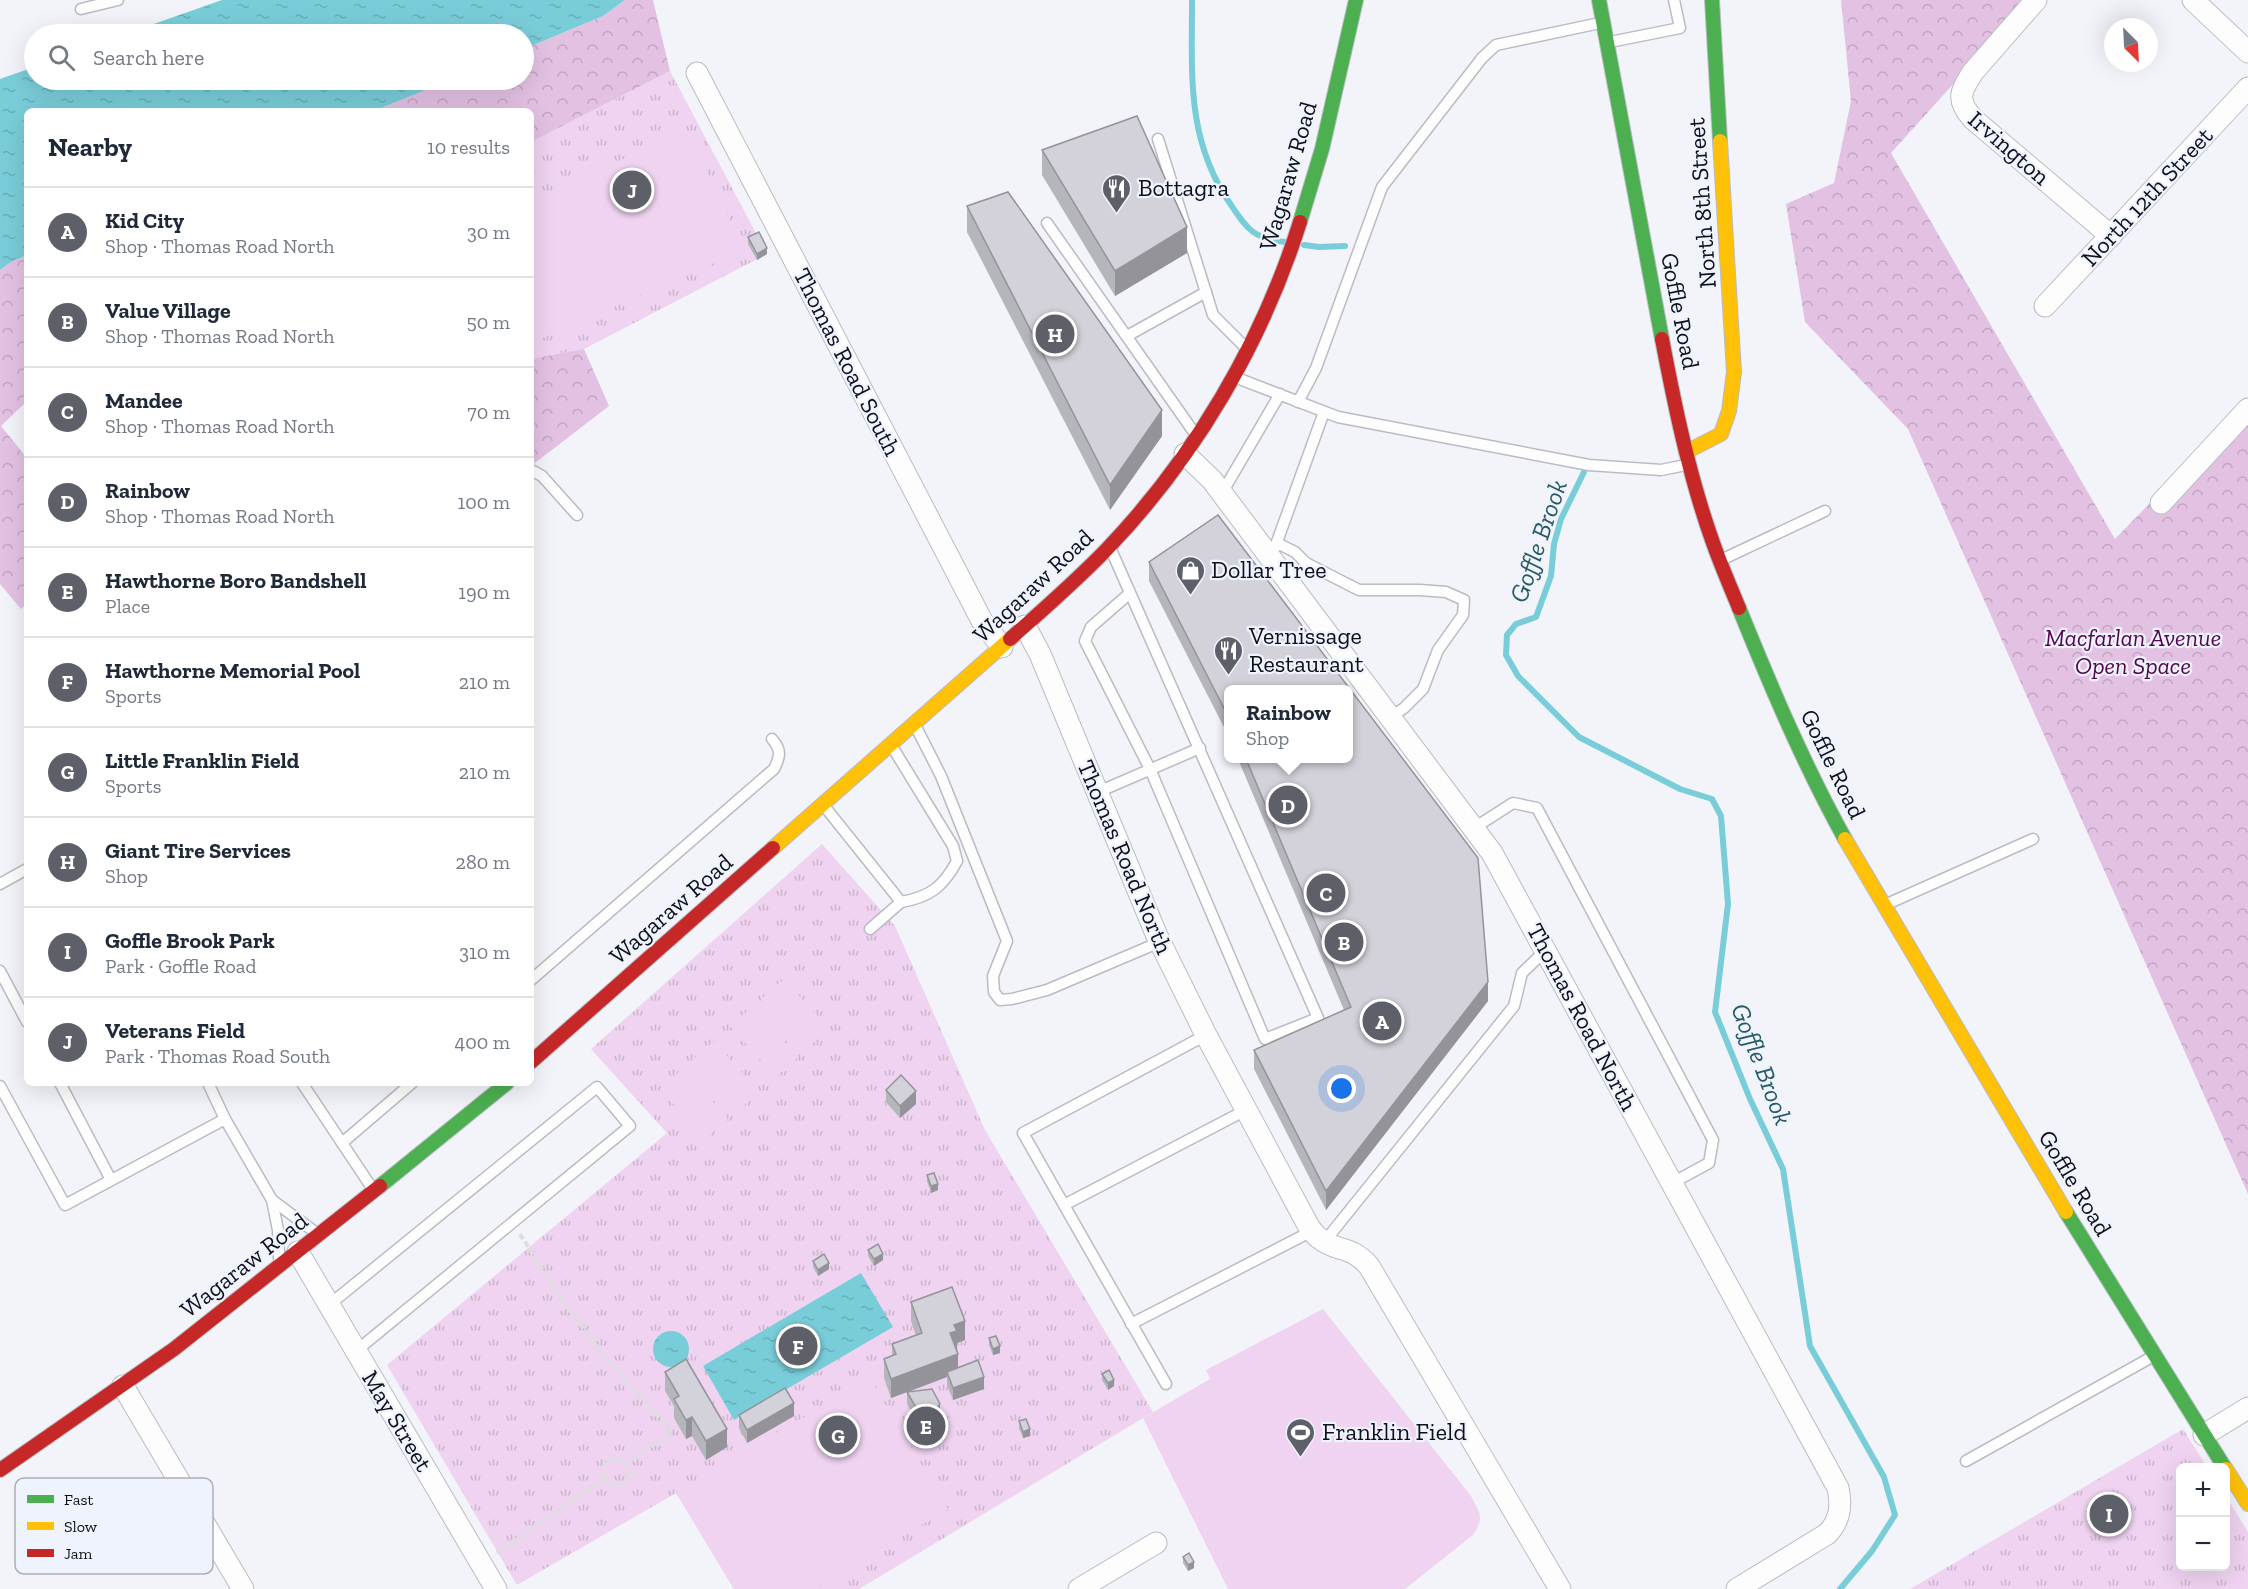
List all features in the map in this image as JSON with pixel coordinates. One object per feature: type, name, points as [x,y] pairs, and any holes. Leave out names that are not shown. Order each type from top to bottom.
[{"type":"main road","name":"Wagaraw Road","points":[[534,1059],[1002,647],[1109,546],[1157,491],[1191,445],[1249,350],[1287,263],[1322,149],[1356,0]]},
{"type":"main road","name":"Goffle Road","points":[[1599,0],[1675,406],[1687,458],[1720,561],[1759,657],[1826,805],[2153,1356],[2222,1463]]},
{"type":"main road","name":"North 8th Street","points":[[1687,458],[1721,434],[1724,429],[1729,411],[1734,372],[1712,0]]},
{"type":"main road","name":"Wagaraw Road","points":[[0,1470],[123,1386],[279,1267],[503,1086]]},
{"type":"main road","name":"Goffle Road","points":[[2230,1476],[2248,1504]]},
{"type":"street","name":"Irvington","points":[[2036,0],[1965,84],[1960,96],[1963,109],[2111,236]]},
{"type":"street","points":[[2193,0],[2248,52]]},
{"type":"street","name":"Thomas Road South","points":[[697,73],[982,621],[1002,647]]},
{"type":"street","name":"North 12th Street","points":[[2045,306],[2248,88]]},
{"type":"street","points":[[2161,503],[2248,409]]},
{"type":"street","name":"Thomas Road North","points":[[1191,445],[1199,465],[1221,493],[1274,551],[1391,717],[1474,828],[1509,883],[1838,1488],[1841,1501],[1834,1527],[1827,1534],[1737,1589]]},
{"type":"street","name":"Thomas Road North","points":[[1025,626],[1040,654],[1160,942],[1246,1110],[1318,1236]]},
{"type":"street","points":[[1318,1236],[1360,1255],[1369,1266],[1560,1589]]},
{"type":"street","name":"May Street","points":[[298,1252],[496,1589]]},
{"type":"street","points":[[123,1386],[177,1478]]},
{"type":"street","points":[[2204,1435],[2248,1407]]},
{"type":"street","points":[[213,1538],[243,1589]]},
{"type":"street","points":[[1078,1589],[1156,1543]]},
{"type":"lane","points":[[81,9],[118,0]]},
{"type":"lane","points":[[1607,42],[1680,28],[1674,0]]},
{"type":"lane","points":[[1298,402],[1316,368],[1382,186],[1482,58],[1496,45],[1603,22]]},
{"type":"lane","points":[[1158,139],[1213,315],[1249,350]]},
{"type":"lane","points":[[1047,223],[1127,336],[1191,445]]},
{"type":"lane","points":[[1127,336],[1206,292]]},
{"type":"lane","points":[[1234,376],[1338,417],[1589,465],[1661,470],[1687,458]]},
{"type":"lane","points":[[1221,493],[1280,394]]},
{"type":"lane","points":[[1324,412],[1274,551],[1295,552],[1306,563],[1359,590],[1446,592],[1464,600],[1463,615],[1438,650],[1423,689],[1391,717]]},
{"type":"lane","points":[[534,472],[542,476],[577,515]]},
{"type":"lane","points":[[1720,561],[1825,511]]},
{"type":"lane","points":[[1109,546],[1200,748],[1318,1018],[1265,1039],[1150,770],[1085,641],[1091,627],[1130,593]]},
{"type":"lane","points":[[914,724],[942,776],[1008,941],[993,976],[994,993],[1000,1000],[1047,990],[1160,942]]},
{"type":"lane","points":[[534,977],[774,770],[780,757],[778,746],[772,739]]},
{"type":"lane","points":[[870,929],[901,902],[923,898],[948,878],[957,861],[953,846],[891,745]]},
{"type":"lane","points":[[1098,792],[1200,748]]},
{"type":"lane","points":[[1474,828],[1513,803],[1537,808],[1713,1140],[1709,1163],[1672,1183]]},
{"type":"lane","points":[[823,805],[901,902]]},
{"type":"lane","points":[[1884,905],[2033,839]]},
{"type":"lane","points":[[0,884],[24,871]]},
{"type":"lane","points":[[1131,1324],[1318,1236],[1514,1006],[1522,973],[1545,950]]},
{"type":"lane","points":[[0,971],[24,1016]]},
{"type":"lane","points":[[1166,1384],[1023,1133],[1206,1035]]},
{"type":"lane","points":[[0,1086],[65,1205],[225,1119]]},
{"type":"lane","points":[[62,1086],[111,1180]]},
{"type":"lane","points":[[209,1086],[225,1119],[272,1200],[278,1230],[279,1267]]},
{"type":"lane","points":[[304,1086],[374,1191]]},
{"type":"lane","points":[[342,1143],[408,1086]]},
{"type":"lane","points":[[329,1305],[597,1087],[630,1126],[356,1351]]},
{"type":"lane","points":[[1064,1205],[1246,1110]]},
{"type":"lane","points":[[272,1200],[319,1235]]},
{"type":"lane","points":[[1966,1461],[2153,1356]]},
{"type":"path","points":[[513,1224],[562,1300],[603,1354],[672,1432],[626,1464]]},
{"type":"path","points":[[619,1460],[626,1464],[628,1476],[623,1483],[614,1485],[604,1478],[603,1470],[607,1463],[619,1460]]},
{"type":"path","points":[[482,1564],[604,1478]]},
{"type":"green space","points":[[625,0],[653,0],[670,71],[534,140],[534,108],[381,108],[425,90],[534,90],[534,45],[603,16]]},
{"type":"green space","name":"Macfarlan Avenue Open Space","points":[[1841,0],[2029,0],[1891,153],[2115,539],[2248,402],[2248,1194],[1908,429],[1805,322],[1786,204],[1834,183],[1851,101]]},
{"type":"green space","points":[[670,71],[767,254],[584,349],[534,358],[534,140]]},
{"type":"green space","points":[[688,131],[744,250],[534,342],[534,198]]},
{"type":"green space","points":[[24,256],[24,404],[1,426],[24,454],[24,606],[21,609],[0,584],[0,270]]},
{"type":"green space","points":[[584,349],[609,406],[534,464],[534,358]]},
{"type":"green space","points":[[822,844],[895,926],[985,1130],[1153,1412],[859,1589],[734,1589],[676,1493],[517,1585],[387,1365],[667,1133],[591,1049]]},
{"type":"green space","points":[[784,979],[829,1029],[806,1049],[761,999]]},
{"type":"green space","points":[[753,1006],[798,1057],[776,1077],[730,1026]]},
{"type":"green space","points":[[714,1041],[759,1092],[737,1112],[691,1061]]},
{"type":"green space","points":[[683,1068],[728,1119],[705,1139],[660,1089]]},
{"type":"green space","name":"Franklin Field","points":[[1323,1309],[1471,1496],[1479,1512],[1479,1524],[1473,1535],[1405,1589],[1228,1589],[1143,1418],[1210,1379],[1206,1370]]},
{"type":"green space","points":[[870,1378],[948,1509],[814,1589],[734,1589],[676,1492]]},
{"type":"green space","points":[[2183,1429],[2204,1463],[2176,1463],[2176,1571],[2230,1571],[2230,1503],[2248,1532],[2248,1589],[1910,1589]]},
{"type":"water","points":[[222,0],[625,0],[603,16],[534,45],[534,24],[154,24]]},
{"type":"water","points":[[24,71],[24,90],[425,90],[381,108],[24,108],[24,256],[0,270],[0,79]]},
{"type":"water","points":[[861,1273],[893,1327],[734,1420],[703,1366]]},
{"type":"water","points":[[671,1331],[683,1337],[689,1349],[683,1361],[671,1367],[659,1361],[653,1349],[659,1337]]},
{"type":"building","name":"Bottagra","points":[[1137,116],[1187,227],[1115,271],[1042,150]]},
{"type":"building","points":[[1008,192],[1162,410],[1110,485],[967,206]]},
{"type":"building","points":[[759,232],[767,248],[757,254],[748,237]]},
{"type":"building","points":[[1218,515],[1347,685],[1224,685],[1224,708],[1149,562]]},
{"type":"building","points":[[1353,693],[1478,858],[1488,982],[1326,1191],[1254,1050],[1351,1007],[1248,763],[1353,763]]},
{"type":"building","points":[[901,1075],[916,1091],[900,1106],[886,1090]]},
{"type":"building","points":[[934,1173],[938,1184],[931,1186],[927,1175]]},
{"type":"building","points":[[878,1244],[883,1254],[874,1259],[868,1250]]},
{"type":"building","points":[[824,1254],[829,1263],[818,1270],[813,1261]]},
{"type":"building","points":[[952,1287],[965,1321],[954,1325],[957,1331],[950,1333],[958,1354],[891,1379],[884,1359],[896,1354],[892,1344],[922,1333],[911,1302]]},
{"type":"building","points":[[996,1336],[1000,1346],[993,1349],[989,1338]]},
{"type":"building","points":[[686,1359],[727,1429],[706,1441],[692,1417],[686,1420],[674,1399],[679,1396],[665,1372]]},
{"type":"building","points":[[978,1360],[984,1377],[953,1388],[947,1372]]},
{"type":"building","points":[[1109,1370],[1114,1380],[1108,1383],[1102,1374]]},
{"type":"building","points":[[785,1388],[794,1403],[747,1430],[739,1415]]},
{"type":"building","points":[[932,1389],[940,1404],[925,1423],[907,1392]]},
{"type":"building","points":[[1026,1419],[1030,1429],[1023,1432],[1019,1421]]},
{"type":"building","points":[[1189,1553],[1194,1562],[1188,1565],[1183,1557]]},
{"type":"waterway","name":"Goffle Brook","points":[[1192,0],[1192,81],[1199,131],[1206,156],[1216,181],[1247,227],[1265,238],[1285,242]]},
{"type":"waterway","name":"Goffle Brook","points":[[1304,245],[1345,246]]},
{"type":"waterway","name":"Goffle Brook","points":[[1584,472],[1561,519],[1554,544],[1551,576],[1536,617],[1516,624],[1507,635],[1506,655],[1518,676],[1579,737],[1680,789],[1712,799],[1721,816],[1728,904],[1715,1012],[1750,1099],[1783,1169],[1810,1346],[1884,1477],[1895,1515],[1872,1551],[1840,1589]]},
{"type":"traffic: fast","points":[[1300,222],[1322,149],[1356,0]]},
{"type":"traffic: fast","points":[[1599,0],[1662,339]]},
{"type":"traffic: fast","points":[[1712,0],[1720,141]]},
{"type":"traffic: fast","points":[[1739,608],[1789,725],[1845,839]]},
{"type":"traffic: fast","points":[[380,1186],[503,1086]]},
{"type":"traffic: fast","points":[[2066,1212],[2222,1463]]},
{"type":"traffic: slow","points":[[1686,452],[1721,434],[1729,411],[1734,372],[1720,141]]},
{"type":"traffic: slow","points":[[773,848],[1010,639]]},
{"type":"traffic: slow","points":[[1845,839],[2066,1212]]},
{"type":"traffic: slow","points":[[2230,1475],[2248,1504]]},
{"type":"traffic: jam","points":[[1010,639],[1107,549],[1169,476],[1197,437],[1222,396],[1266,311],[1300,222]]},
{"type":"traffic: jam","points":[[1662,339],[1677,415],[1696,491],[1715,549],[1739,608]]},
{"type":"traffic: jam","points":[[534,1059],[773,848]]},
{"type":"traffic: jam","points":[[0,1470],[174,1349],[380,1186]]},
{"type":"place","name":"Veterans Field","points":[[632,190]]},
{"type":"place","name":"Bottagra","points":[[1117,214]]},
{"type":"place","name":"Giant Tire Services","points":[[1055,334]]},
{"type":"place","name":"Dollar Tree","points":[[1190,596]]},
{"type":"place","name":"Vernissage Restaurant","points":[[1228,676]]},
{"type":"place","name":"Rainbow","points":[[1288,805]]},
{"type":"place","name":"Mandee","points":[[1326,893]]},
{"type":"place","name":"Value Village","points":[[1344,942]]},
{"type":"place","name":"Kid City","points":[[1382,1021]]},
{"type":"place","name":"Hawthorne Memorial Pool","points":[[798,1346]]},
{"type":"place","name":"Hawthorne Boro Bandshell","points":[[926,1426]]},
{"type":"place","name":"Little Franklin Field","points":[[838,1435]]},
{"type":"place","name":"Franklin Field","points":[[1301,1458]]},
{"type":"place","name":"Goffle Brook Park","points":[[2109,1514]]}]
